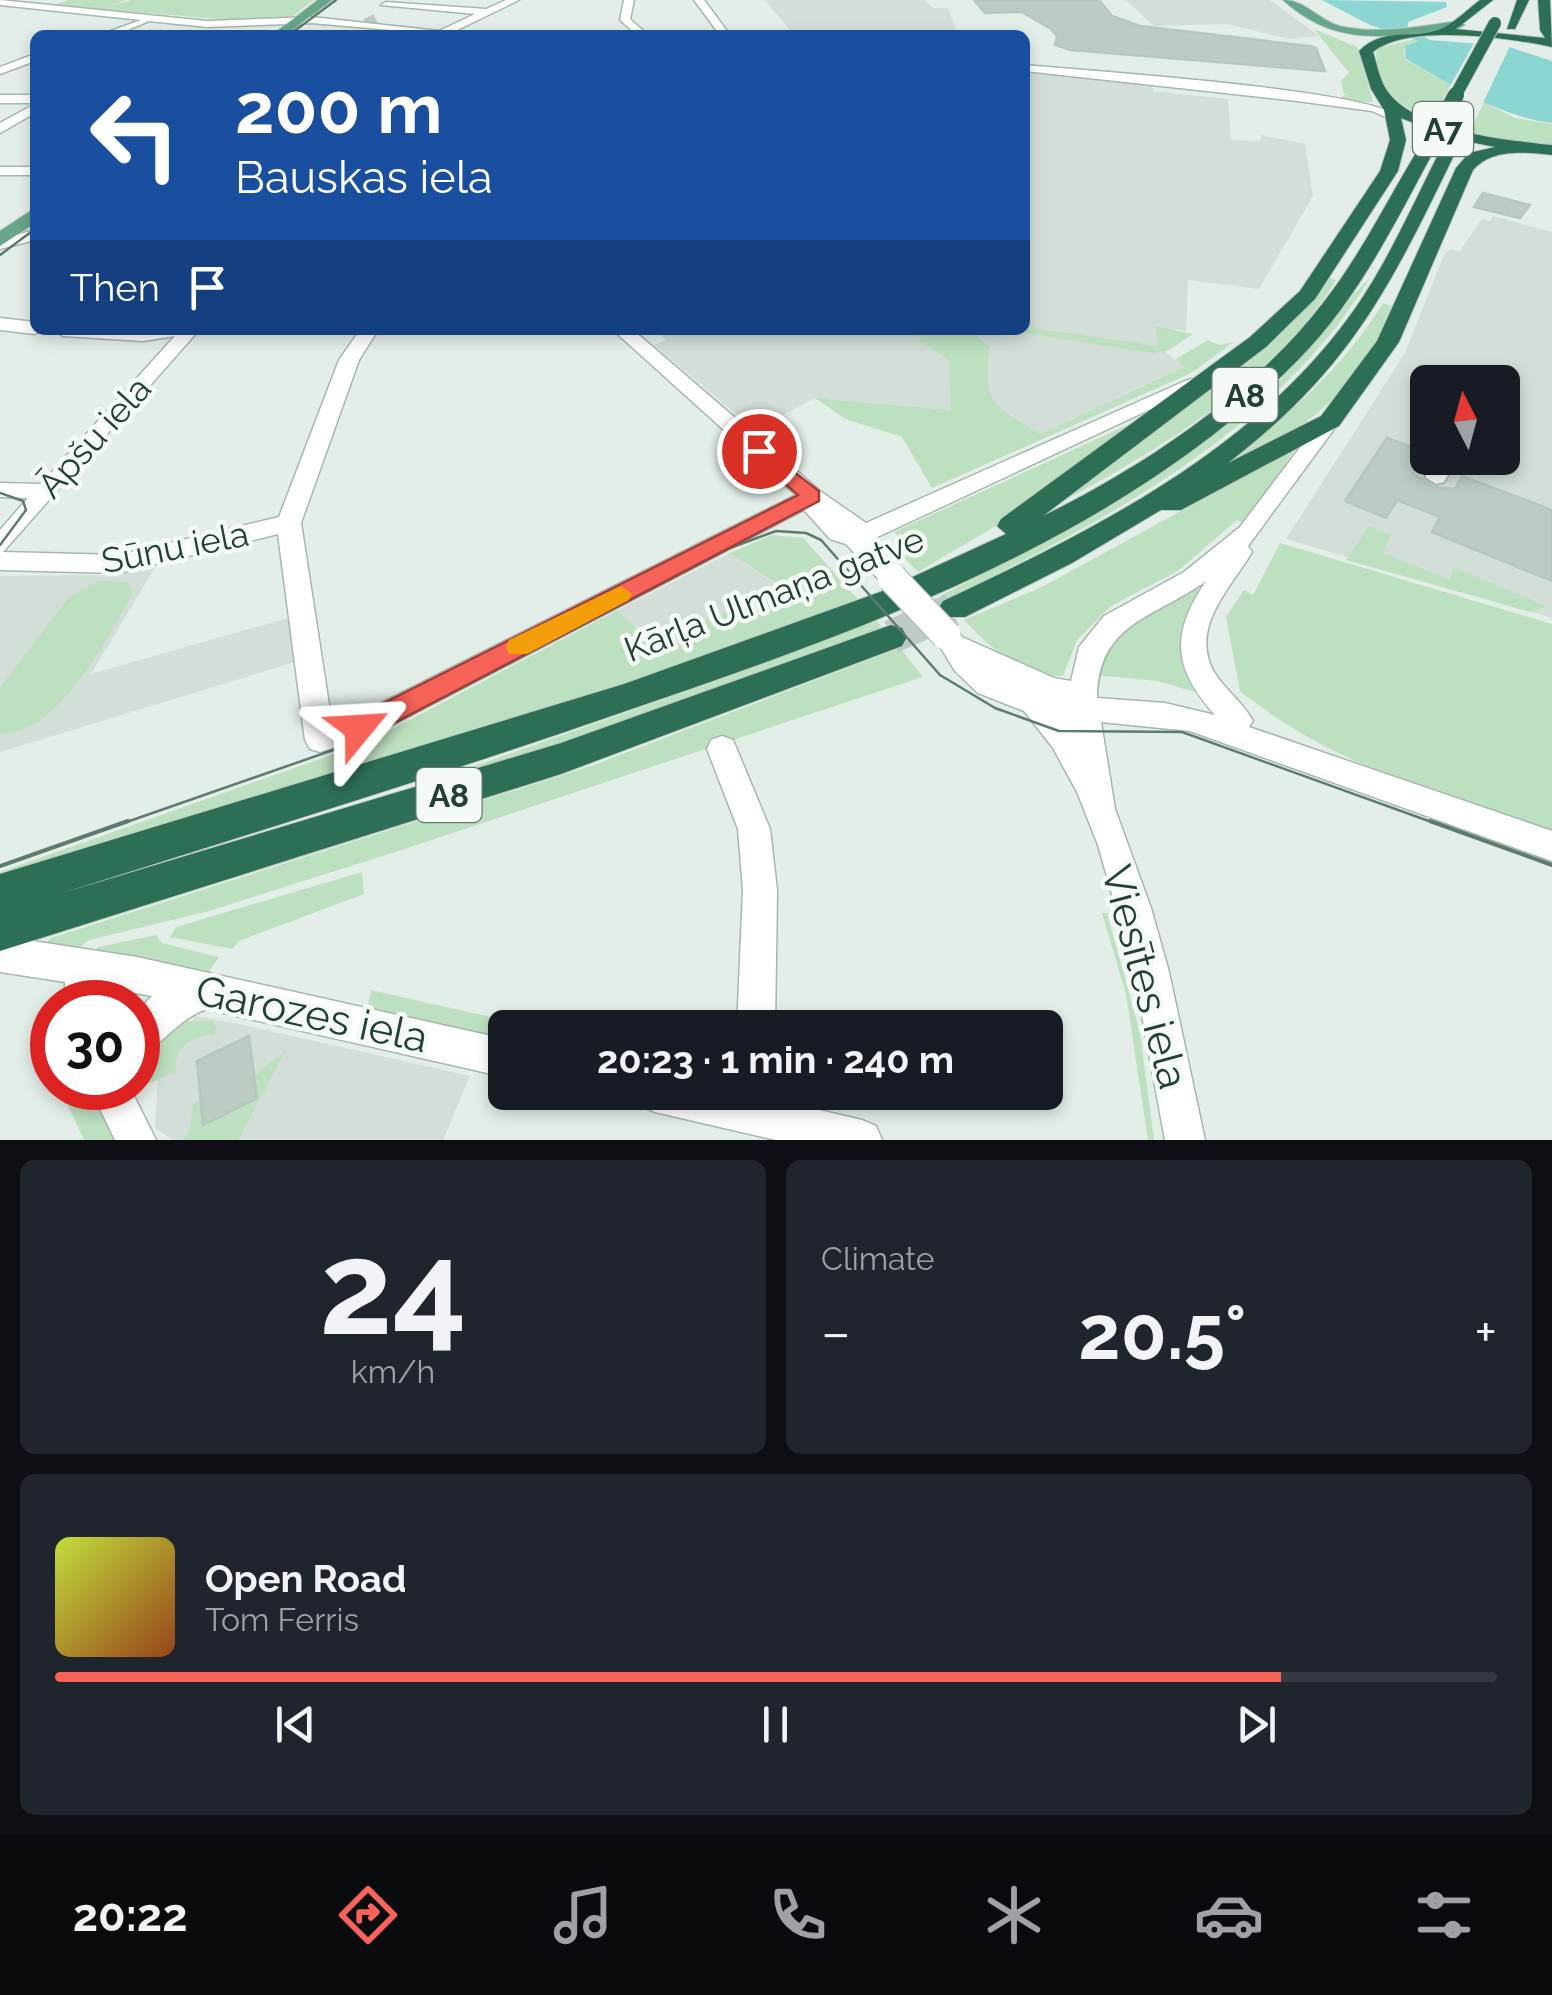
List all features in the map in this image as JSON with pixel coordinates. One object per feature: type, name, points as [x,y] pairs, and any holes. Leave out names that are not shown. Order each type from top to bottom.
[{"type":"highway","points":[[1459,25],[1487,0]]},
{"type":"highway","name":"A8","points":[[1485,78],[1508,0]]},
{"type":"highway","name":"A8","points":[[951,630],[1122,522],[1253,429],[1319,368],[1376,292],[1440,145],[1503,24],[1523,0]]},
{"type":"highway","points":[[1544,0],[1546,30],[1552,41]]},
{"type":"highway","points":[[1366,49],[1393,36],[1433,34],[1496,33],[1552,41]]},
{"type":"highway","name":"A7","points":[[1366,49],[1379,90],[1402,110],[1432,125],[1517,147],[1552,150]]},
{"type":"highway","points":[[977,559],[1005,530],[1282,322],[1308,295],[1384,181],[1398,140],[1379,90]]},
{"type":"highway","name":"A8","points":[[1440,145],[1467,112]]},
{"type":"highway","points":[[1398,140],[1446,141],[1466,148],[1475,157]]},
{"type":"highway","name":"Kārļa Ulmaņa gatve","points":[[0,893],[621,700],[843,620],[977,559],[1166,454],[1288,357],[1352,282],[1440,145]]},
{"type":"highway","points":[[1122,522],[1196,494],[1330,422],[1388,342],[1457,182],[1475,157],[1517,147]]},
{"type":"highway","name":"A8","points":[[0,931],[362,824],[745,696],[891,637]]},
{"type":"main road","points":[[285,30],[326,0]]},
{"type":"main road","points":[[1280,0],[1323,32],[1366,49]]},
{"type":"main road","points":[[1289,0],[1332,28],[1393,36]]},
{"type":"main road","points":[[1433,34],[1459,25]]},
{"type":"main road","points":[[0,242],[30,218]]},
{"type":"street","points":[[471,10],[501,0]]},
{"type":"street","points":[[446,30],[514,0]]},
{"type":"street","points":[[630,0],[624,20],[637,30]]},
{"type":"street","points":[[699,0],[721,30]]},
{"type":"street","points":[[7,3],[217,24],[416,20],[441,4]]},
{"type":"street","points":[[386,6],[441,4],[484,12]]},
{"type":"street","points":[[121,30],[155,19]]},
{"type":"street","points":[[368,23],[391,30]]},
{"type":"street","points":[[0,72],[30,59]]},
{"type":"street","points":[[1030,69],[1361,106],[1392,116]]},
{"type":"street","points":[[1361,106],[1376,103],[1379,90]]},
{"type":"street","points":[[0,100],[30,98]]},
{"type":"street","points":[[0,129],[30,111]]},
{"type":"street","points":[[0,171],[30,172]]},
{"type":"street","points":[[0,242],[30,236]]},
{"type":"street","points":[[0,324],[30,327]]},
{"type":"street","name":"Āpšu iela","points":[[0,545],[43,491],[185,335]]},
{"type":"street","points":[[366,335],[349,360],[290,523],[320,740],[359,728],[812,496]]},
{"type":"street","points":[[628,335],[812,496],[813,507],[838,534],[855,538],[892,578],[951,630],[1049,688],[1065,703],[1168,700],[1238,721],[1292,752]]},
{"type":"street","points":[[855,538],[1066,446],[1218,370]]},
{"type":"street","points":[[1238,721],[1204,677],[1192,641],[1192,621],[1248,534],[1330,422]]},
{"type":"street","points":[[0,490],[43,491]]},
{"type":"street","name":"Sūnu iela","points":[[0,561],[119,564],[290,523]]},
{"type":"street","points":[[1065,703],[1093,647],[1114,624],[1194,578],[1248,534]]},
{"type":"street","points":[[951,630],[968,668],[1065,703],[1164,713],[1292,752],[1552,846]]},
{"type":"street","name":"Viesītes iela","points":[[1065,703],[1056,723],[1100,814]]},
{"type":"street","name":"Viesītes iela","points":[[1065,703],[1149,956],[1185,1140]]},
{"type":"street","points":[[722,749],[754,829],[760,890],[757,1010]]},
{"type":"street","name":"Garozes iela","points":[[0,954],[70,980]]},
{"type":"street","name":"Garozes iela","points":[[160,989],[204,991],[488,1054]]},
{"type":"street","points":[[160,1014],[168,1006],[204,991]]},
{"type":"street","points":[[124,1110],[136,1140]]},
{"type":"street","points":[[770,1110],[862,1140]]},
{"type":"shaded area","points":[[765,0],[924,0],[933,8],[948,8],[956,30],[790,30]]},
{"type":"shaded area","points":[[1120,0],[1270,0],[1319,36],[1290,39],[1227,24],[1154,26],[1127,1]]},
{"type":"shaded area","points":[[1030,73],[1152,85],[1153,91],[1228,99],[1231,140],[1261,141],[1261,135],[1305,144],[1313,196],[1259,289],[1188,280],[1186,331],[1155,327],[1159,347],[1184,366],[1041,434],[995,405],[985,385],[990,347],[976,335],[1030,335]]},
{"type":"shaded area","points":[[1493,216],[1552,232],[1552,618],[1286,539],[1405,353],[1444,255],[1450,249],[1460,251],[1482,219],[1490,221]]},
{"type":"shaded area","points":[[661,335],[912,335],[949,361],[952,410],[815,398],[755,430],[654,345],[666,340]]},
{"type":"shaded area","points":[[730,553],[781,588],[772,597],[647,641],[618,610]]},
{"type":"shaded area","points":[[156,566],[91,674],[288,618],[295,662],[0,752],[0,576],[114,575]]},
{"type":"shaded area","points":[[195,1016],[470,1076],[443,1140],[173,1140],[155,1128],[156,1110],[160,1110],[160,1072]]},
{"type":"green space","points":[[69,0],[126,0],[110,6],[131,0],[314,0],[293,16],[253,22],[54,5]]},
{"type":"green space","points":[[1314,29],[1357,47],[1373,102],[1341,101],[1344,95],[1353,96],[1344,94],[1341,81],[1349,73]]},
{"type":"green space","points":[[1420,41],[1404,49],[1406,60],[1451,85],[1430,121],[1390,93],[1379,73],[1377,48]]},
{"type":"green space","points":[[1484,102],[1515,118],[1552,124],[1552,147],[1469,134]]},
{"type":"green space","points":[[1330,278],[1336,280],[1309,318],[1244,385],[1167,441],[1045,511],[1306,305]]},
{"type":"green space","points":[[1370,278],[1332,332],[1289,380],[1187,464],[1074,534],[957,594],[944,600],[940,596],[1071,526],[1197,447],[1274,385]]},
{"type":"green space","points":[[1383,303],[1394,307],[1376,343],[1335,397],[1286,436],[1192,488],[1272,427],[1321,382]]},
{"type":"green space","points":[[1155,326],[1193,334],[1169,350],[1153,353],[1030,334],[1030,328],[1158,346]]},
{"type":"green space","points":[[912,335],[976,335],[990,347],[988,382],[995,402],[1041,434],[1183,367],[1176,359],[1208,340],[1219,345],[1234,342],[1191,373],[932,488],[902,437],[845,419],[815,398],[951,410],[949,361]]},
{"type":"green space","points":[[1134,422],[999,524],[918,572],[893,547],[898,536],[894,532]]},
{"type":"green space","points":[[1296,448],[1245,524],[1237,520],[1178,571],[1111,606],[1077,640],[1063,676],[1021,666],[996,650],[964,620],[1042,587]]},
{"type":"green space","points":[[1369,526],[1391,535],[1383,553],[1450,580],[1453,567],[1546,606],[1530,612],[1346,560]]},
{"type":"green space","points":[[772,535],[803,538],[859,600],[539,711],[0,877],[0,872],[368,742],[618,610],[647,640],[772,597],[781,587],[730,553]]},
{"type":"green space","points":[[1280,543],[1552,624],[1552,832],[1351,759],[1276,718],[1240,691],[1226,617],[1244,590],[1253,595]]},
{"type":"green space","points":[[99,581],[128,582],[133,592],[95,658],[41,719],[21,730],[0,734],[0,688],[69,597]]},
{"type":"green space","points":[[1194,586],[1200,590],[1187,618],[1186,643],[1208,696],[1158,681],[1094,675],[1117,632]]},
{"type":"green space","points":[[875,619],[882,627],[752,677],[556,745],[358,807],[730,676]]},
{"type":"green space","points":[[900,648],[923,677],[209,911],[89,940],[73,953],[41,947],[51,938],[591,766]]},
{"type":"green space","points":[[362,872],[364,894],[239,941],[232,949],[170,937],[176,927]]},
{"type":"green space","points":[[1102,913],[1107,913],[1140,1033],[1154,1140],[1148,1140],[1126,994]]},
{"type":"green space","points":[[156,935],[162,943],[219,957],[205,977],[85,955],[99,947]]},
{"type":"green space","points":[[371,990],[488,1016],[488,1039],[376,1015],[368,1004]]},
{"type":"green space","points":[[182,1021],[213,1021],[217,1028],[212,1035],[185,1044],[178,1055],[176,1071],[160,1078],[160,1041]]},
{"type":"green space","points":[[286,1050],[238,1140],[183,1140],[190,1129],[193,1104],[200,1100],[204,1125],[257,1099],[254,1076]]},
{"type":"green space","points":[[70,1110],[101,1110],[116,1140],[84,1140]]},
{"type":"water","points":[[1322,0],[1446,2],[1447,7],[1408,22],[1408,28],[1430,40],[1506,46],[1552,61],[1552,123],[1513,114],[1458,89],[1406,59],[1405,46],[1419,41],[1370,25]]},
{"type":"pier","points":[[1478,36],[1512,42],[1482,105],[1449,88]]},
{"type":"building","points":[[974,0],[1099,0],[1112,16],[1140,26],[1316,48],[1325,71],[1071,50],[1055,45],[1057,36],[1051,29],[1022,12],[985,13]]},
{"type":"building","points":[[1483,193],[1530,205],[1520,218],[1474,207]]},
{"type":"building","points":[[1387,438],[1410,446],[1410,475],[1434,487],[1455,489],[1462,476],[1552,510],[1552,581],[1432,532],[1440,517],[1397,500],[1386,518],[1345,501]]},
{"type":"building","points":[[249,1036],[257,1098],[203,1125],[197,1061]]},
{"type":"tunnel","points":[[366,24],[376,19]]},
{"type":"tunnel","points":[[891,637],[952,610]]},
{"type":"tram line","points":[[296,30],[336,0]]},
{"type":"tram line","points":[[0,255],[30,233]]},
{"type":"tram line","points":[[0,493],[23,501],[26,510],[0,545]]},
{"type":"tram line","points":[[121,824],[362,740],[730,548],[776,531],[806,533],[821,540],[940,675],[995,708],[1059,731],[1182,732],[1437,824]]},
{"type":"tram line","points":[[0,866],[128,821]]},
{"type":"tram line","points":[[1430,821],[1552,865]]},
{"type":"slow traffic","points":[[518,647],[621,594]]},
{"type":"route","points":[[359,728],[812,496],[759,451]]}]
